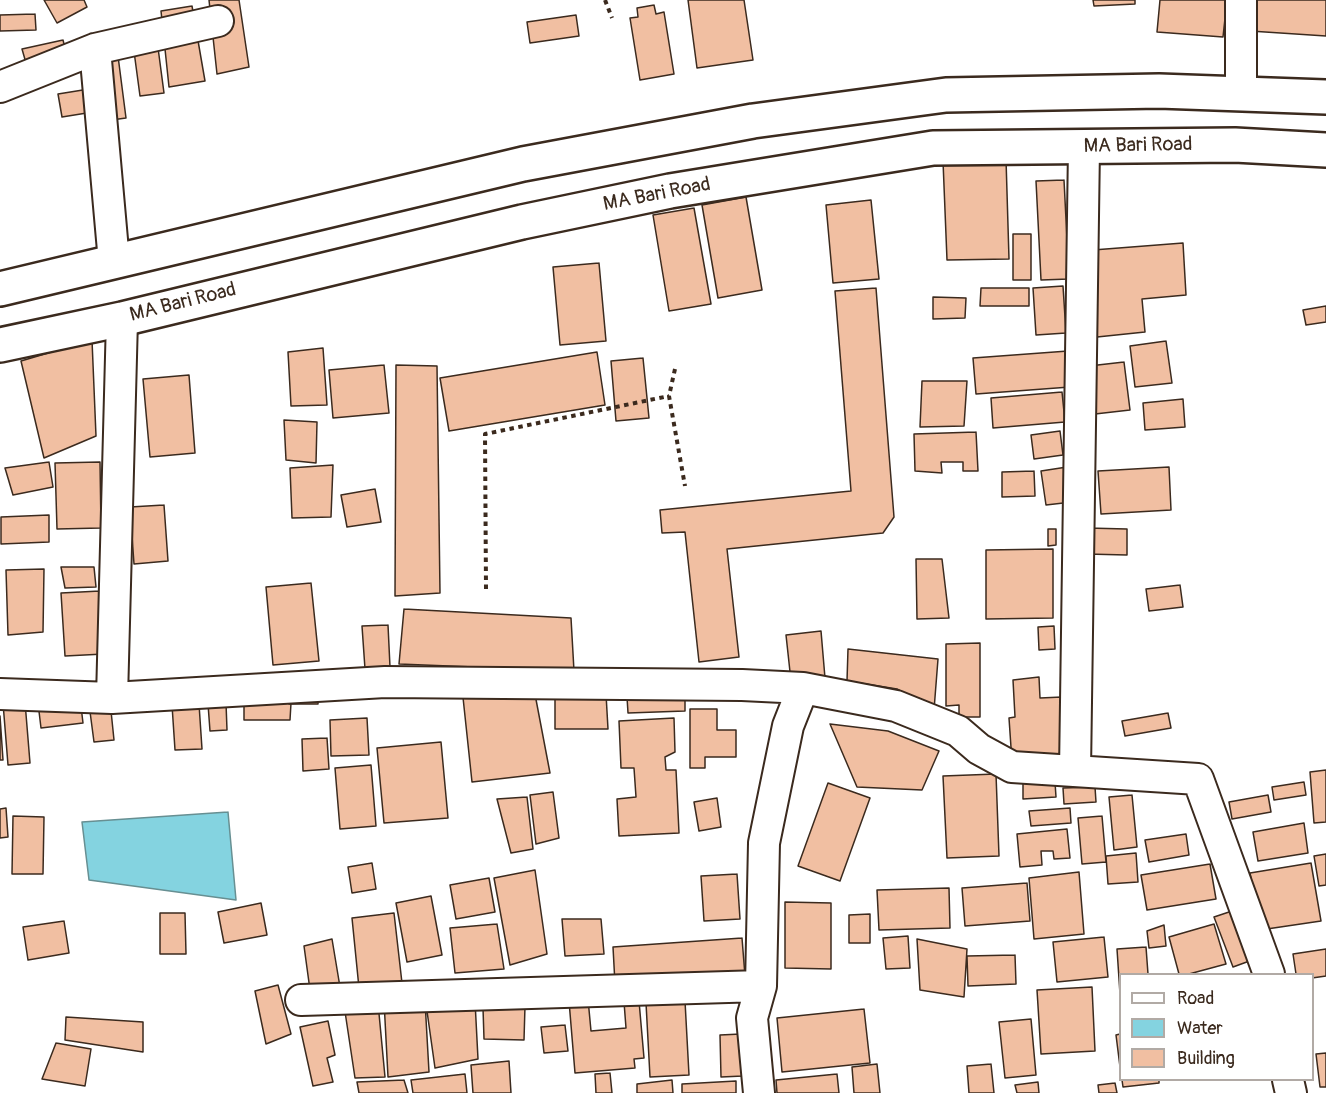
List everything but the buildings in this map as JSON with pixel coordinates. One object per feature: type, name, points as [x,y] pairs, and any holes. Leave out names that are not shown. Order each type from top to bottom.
[{"type":"main road","points":[[0,289],[523,164],[753,120],[946,95],[1159,91],[1326,97]]},
{"type":"main road","name":"MA Bari Road","points":[[0,345],[122,319],[377,256],[670,191],[933,148],[1235,145],[1326,150]]},
{"type":"street","points":[[1240,93],[1241,0]]},
{"type":"street","points":[[0,87],[95,49],[218,21]]},
{"type":"street","points":[[95,49],[114,262]]},
{"type":"street","points":[[1075,771],[1084,147]]},
{"type":"street","points":[[112,698],[122,319]]},
{"type":"street","points":[[0,694],[112,698],[385,682],[803,688],[896,706],[958,731],[979,749],[1012,767],[1198,779],[1268,973]]},
{"type":"street","points":[[759,1093],[752,1018],[761,986],[764,843],[788,726],[803,688]]},
{"type":"street","points":[[301,1000],[761,986]]},
{"type":"path","points":[[605,0],[612,18]]},
{"type":"path","points":[[675,369],[669,396],[685,486]]},
{"type":"path","points":[[486,589],[485,434],[669,396]]},
{"type":"water","points":[[228,812],[236,900],[89,880],[82,822]]}]
